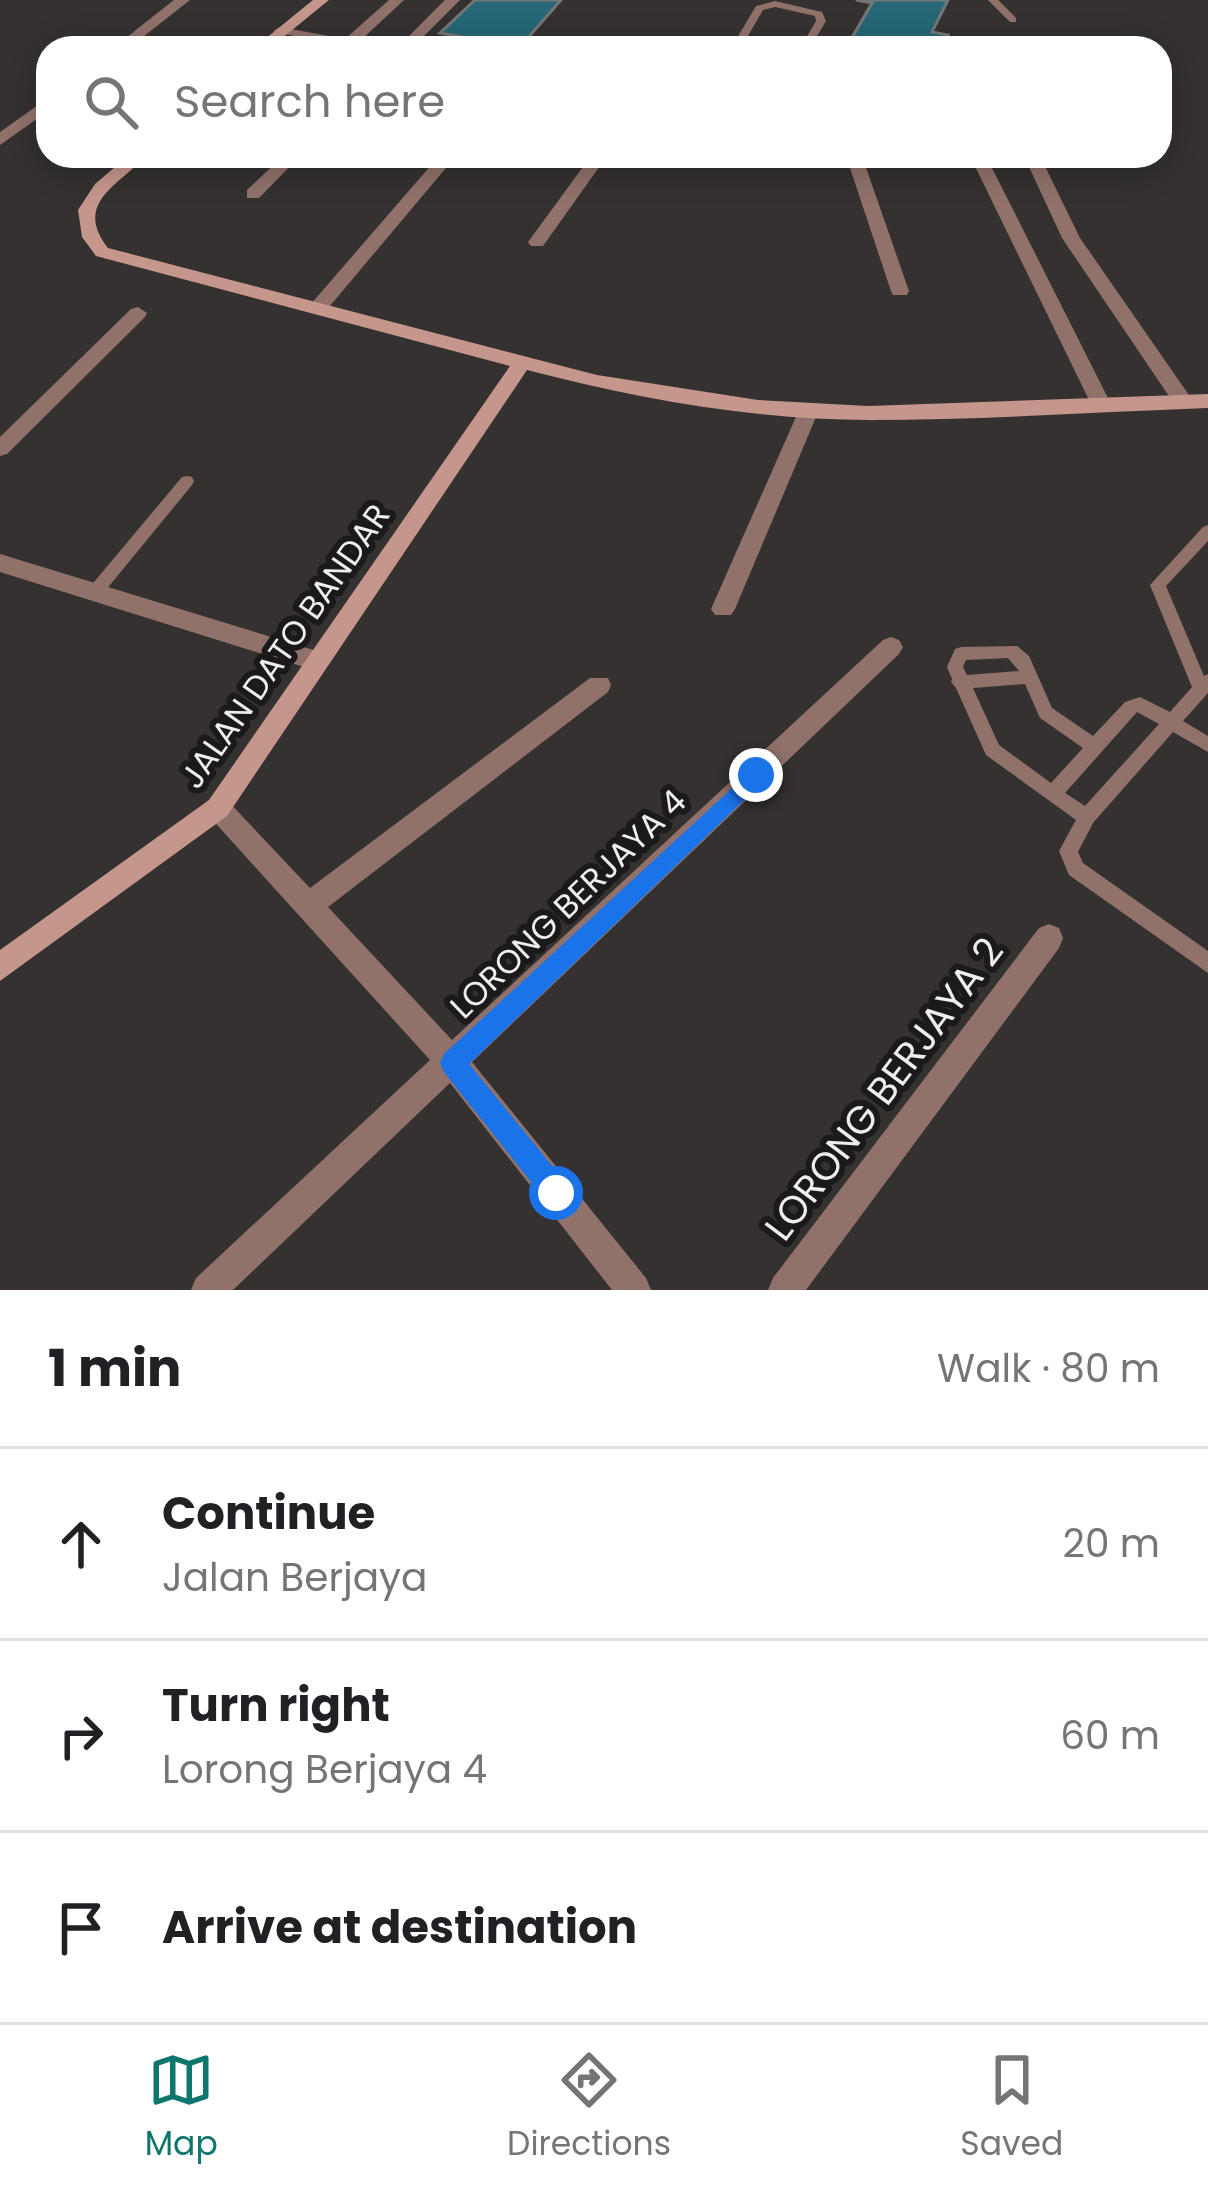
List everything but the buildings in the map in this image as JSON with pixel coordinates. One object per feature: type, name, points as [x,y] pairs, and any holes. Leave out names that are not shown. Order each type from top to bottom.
[{"type":"street","points":[[136,36],[183,0]]},
{"type":"street","points":[[274,36],[322,0]]},
{"type":"street","points":[[356,36],[397,0]]},
{"type":"street","points":[[416,36],[453,0]]},
{"type":"street","points":[[280,31],[306,36]]},
{"type":"street","points":[[0,140],[36,112]]},
{"type":"street","points":[[126,168],[88,205],[83,220],[86,236],[102,252],[597,382],[809,410],[868,413],[1208,401]]},
{"type":"street","points":[[253,194],[280,168]]},
{"type":"street","points":[[317,309],[438,168]]},
{"type":"street","points":[[537,242],[590,168]]},
{"type":"street","points":[[858,168],[900,291]]},
{"type":"street","points":[[984,168],[1101,404]]},
{"type":"street","points":[[1039,168],[1071,238],[1184,403]]},
{"type":"street","points":[[0,449],[138,313]]},
{"type":"street","name":"JALAN DATO BANDAR","points":[[0,967],[218,808],[522,363]]},
{"type":"street","points":[[723,609],[809,410]]},
{"type":"street","points":[[0,562],[317,661]]},
{"type":"street","name":"LORONG BERJAYA 4","points":[[208,1290],[891,647]]},
{"type":"street","points":[[308,906],[599,685]]},
{"type":"street","points":[[218,808],[453,1063],[634,1290]]},
{"type":"street","name":"LORONG BERJAYA 2","points":[[785,1290],[1049,938]]},
{"type":"lane","points":[[993,0],[1013,20]]},
{"type":"lane","points":[[743,36],[759,8],[775,4],[819,14],[812,36]]},
{"type":"lane","points":[[95,592],[187,481]]},
{"type":"lane","points":[[1208,531],[1158,585],[1205,685],[1087,817],[1068,851],[1076,869],[1208,963]]},
{"type":"lane","points":[[1087,817],[992,750],[959,682],[955,667],[961,654],[1011,651],[1023,661],[1046,713],[1095,747]]},
{"type":"lane","points":[[959,682],[1030,677]]},
{"type":"lane","points":[[1052,794],[1131,707],[1140,704],[1208,745]]},
{"type":"route","points":[[556,1193],[453,1063],[756,775]]}]
